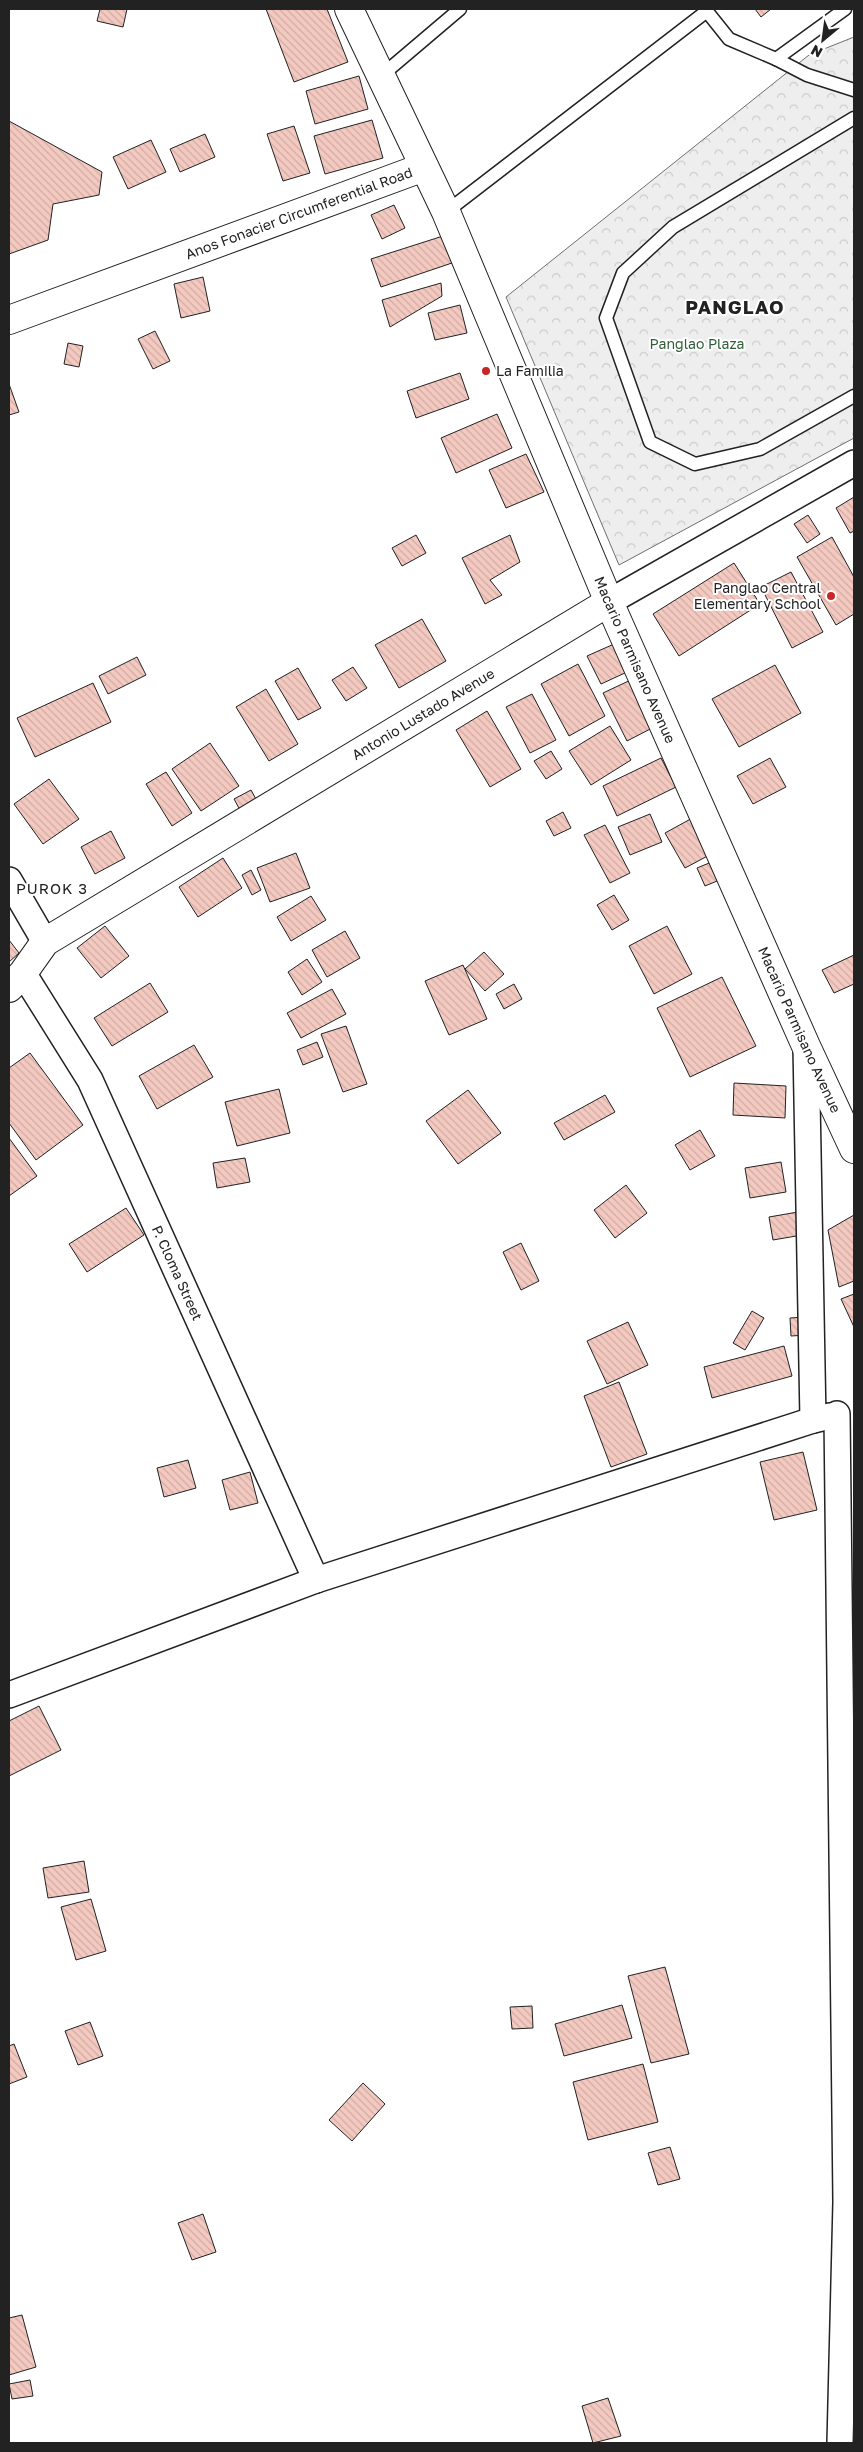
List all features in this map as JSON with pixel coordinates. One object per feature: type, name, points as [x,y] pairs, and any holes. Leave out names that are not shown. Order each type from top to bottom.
[{"type":"street","name":"Anos Fonacier Circumferential Road","points":[[9,320],[424,167],[350,9]]},
{"type":"street","name":"Macario Parmisano Avenue","points":[[424,167],[446,212],[609,602],[806,1046],[854,1149]]},
{"type":"street","name":"Antonio Lustado Avenue","points":[[16,981],[45,942],[609,602],[854,463]]},
{"type":"street","points":[[9,880],[45,942]]},
{"type":"street","name":"P. Cloma Street","points":[[16,981],[90,1080],[316,1580]]},
{"type":"street","points":[[806,1046],[814,1420]]},
{"type":"street","points":[[9,1695],[316,1580],[814,1420],[846,1412],[846,2202],[840,2443]]},
{"type":"lane","points":[[381,76],[460,9]]},
{"type":"lane","points":[[776,59],[845,9]]},
{"type":"lane","points":[[446,212],[706,10],[729,39],[776,59],[807,75],[854,90]]},
{"type":"lane","points":[[854,118],[673,227],[623,272],[606,318],[650,442],[695,464],[760,449],[854,396]]},
{"type":"green space","name":"Panglao Plaza","points":[[854,37],[854,438],[619,565],[506,297],[809,55]]},
{"type":"building","points":[[100,9],[127,9],[123,27],[97,21]]},
{"type":"building","points":[[266,9],[327,9],[348,62],[294,82]]},
{"type":"building","points":[[755,9],[771,9],[761,17]]},
{"type":"building","points":[[359,76],[368,109],[315,124],[306,91]]},
{"type":"building","points":[[372,120],[383,158],[325,174],[314,136]]},
{"type":"building","points":[[9,121],[102,172],[99,195],[53,204],[48,240],[9,254]]},
{"type":"building","points":[[294,126],[310,173],[283,181],[267,134]]},
{"type":"building","points":[[205,134],[215,157],[180,172],[170,149]]},
{"type":"building","points":[[151,140],[166,172],[128,189],[113,157]]},
{"type":"building","points":[[394,205],[405,228],[382,239],[371,215]]},
{"type":"building","points":[[443,236],[452,263],[381,287],[371,259]]},
{"type":"building","points":[[203,277],[210,311],[181,318],[174,284]]},
{"type":"building","points":[[441,283],[442,296],[390,327],[382,300]]},
{"type":"building","points":[[460,305],[467,333],[435,340],[428,313]]},
{"type":"building","points":[[155,331],[170,361],[153,369],[138,339]]},
{"type":"building","points":[[68,343],[83,346],[79,367],[64,364]]},
{"type":"building","points":[[460,373],[469,399],[416,418],[407,391]]},
{"type":"building","points":[[9,384],[19,412],[9,415]]},
{"type":"building","points":[[497,414],[512,448],[456,473],[441,438]]},
{"type":"building","points":[[526,454],[544,492],[506,508],[489,470]]},
{"type":"building","points":[[854,497],[854,531],[850,533],[836,508]]},
{"type":"building","points":[[808,515],[820,534],[807,543],[794,524]]},
{"type":"building","points":[[416,535],[426,553],[402,566],[392,548]]},
{"type":"building","points":[[510,535],[520,562],[490,580],[502,595],[485,604],[462,558]]},
{"type":"building","points":[[832,537],[854,577],[854,614],[836,625],[797,557]]},
{"type":"building","points":[[734,563],[760,604],[679,656],[653,614]]},
{"type":"building","points":[[791,572],[823,632],[792,648],[761,587]]},
{"type":"building","points":[[422,619],[446,661],[399,688],[375,645]]},
{"type":"building","points":[[614,644],[627,672],[601,684],[587,656]]},
{"type":"building","points":[[137,657],[146,675],[108,694],[99,676]]},
{"type":"building","points":[[578,664],[605,716],[569,736],[541,684]]},
{"type":"building","points":[[775,665],[801,713],[739,747],[712,699]]},
{"type":"building","points":[[353,667],[367,688],[346,701],[332,680]]},
{"type":"building","points":[[298,668],[321,708],[298,720],[275,681]]},
{"type":"building","points":[[635,678],[658,725],[627,741],[603,693]]},
{"type":"building","points":[[93,683],[111,722],[35,757],[17,718]]},
{"type":"building","points":[[266,689],[298,744],[269,761],[236,707]]},
{"type":"building","points":[[532,694],[556,740],[530,753],[506,707]]},
{"type":"building","points":[[487,711],[521,769],[490,787],[456,730]]},
{"type":"building","points":[[610,726],[631,760],[591,785],[569,751]]},
{"type":"building","points":[[210,743],[239,786],[201,811],[172,769]]},
{"type":"building","points":[[551,751],[562,769],[546,779],[534,761]]},
{"type":"building","points":[[661,758],[676,787],[617,816],[603,786]]},
{"type":"building","points":[[770,758],[786,787],[753,804],[737,776]]},
{"type":"building","points":[[166,772],[192,813],[172,826],[146,784]]},
{"type":"building","points":[[49,779],[79,819],[43,844],[14,804]]},
{"type":"building","points":[[251,790],[257,801],[240,810],[234,799]]},
{"type":"building","points":[[563,812],[571,828],[554,836],[546,821]]},
{"type":"building","points":[[650,814],[662,842],[630,855],[618,827]]},
{"type":"building","points":[[696,816],[715,852],[685,868],[665,833]]},
{"type":"building","points":[[605,825],[630,873],[610,883],[584,835]]},
{"type":"building","points":[[111,831],[125,858],[95,874],[81,847]]},
{"type":"building","points":[[296,853],[310,888],[270,902],[257,868]]},
{"type":"building","points":[[223,858],[242,888],[198,917],[179,887]]},
{"type":"building","points":[[714,861],[722,879],[705,886],[697,868]]},
{"type":"building","points":[[251,870],[261,890],[252,895],[242,875]]},
{"type":"building","points":[[614,895],[629,920],[612,930],[597,905]]},
{"type":"building","points":[[311,896],[326,920],[291,941],[277,917]]},
{"type":"building","points":[[105,926],[129,956],[101,978],[77,948]]},
{"type":"building","points":[[667,926],[692,974],[654,994],[629,946]]},
{"type":"building","points":[[345,931],[360,958],[327,977],[312,950]]},
{"type":"building","points":[[9,940],[19,953],[9,962]]},
{"type":"building","points":[[484,952],[504,974],[485,991],[465,969]]},
{"type":"building","points":[[854,955],[854,984],[834,993],[822,970]]},
{"type":"building","points":[[307,959],[322,982],[302,995],[288,972]]},
{"type":"building","points":[[463,965],[487,1019],[449,1035],[425,981]]},
{"type":"building","points":[[722,977],[756,1046],[690,1077],[657,1008]]},
{"type":"building","points":[[150,983],[168,1012],[112,1046],[94,1018]]},
{"type":"building","points":[[514,984],[522,999],[504,1009],[496,994]]},
{"type":"building","points":[[332,989],[346,1014],[301,1038],[287,1013]]},
{"type":"building","points":[[346,1026],[367,1084],[343,1092],[321,1034]]},
{"type":"building","points":[[317,1042],[323,1057],[303,1065],[297,1050]]},
{"type":"building","points":[[194,1045],[213,1077],[157,1109],[139,1076]]},
{"type":"building","points":[[30,1053],[83,1125],[36,1160],[9,1123],[9,1068]]},
{"type":"building","points":[[734,1083],[786,1086],[785,1118],[733,1115]]},
{"type":"building","points":[[279,1089],[290,1133],[237,1146],[225,1102]]},
{"type":"building","points":[[468,1090],[501,1133],[458,1164],[426,1121]]},
{"type":"building","points":[[605,1095],[615,1112],[564,1140],[554,1123]]},
{"type":"building","points":[[700,1130],[715,1156],[690,1170],[675,1145]]},
{"type":"building","points":[[9,1138],[37,1176],[9,1196]]},
{"type":"building","points":[[245,1158],[250,1182],[217,1188],[213,1163]]},
{"type":"building","points":[[781,1162],[786,1192],[750,1198],[745,1168]]},
{"type":"building","points":[[626,1185],[647,1213],[615,1238],[594,1210]]},
{"type":"building","points":[[126,1208],[144,1235],[87,1272],[69,1244]]},
{"type":"building","points":[[798,1212],[802,1235],[773,1240],[769,1217]]},
{"type":"building","points":[[854,1215],[854,1281],[839,1287],[828,1230]]},
{"type":"building","points":[[521,1243],[539,1281],[521,1290],[503,1252]]},
{"type":"building","points":[[854,1294],[854,1327],[841,1299]]},
{"type":"building","points":[[752,1311],[764,1318],[745,1350],[733,1343]]},
{"type":"building","points":[[805,1317],[807,1335],[791,1336],[790,1318]]},
{"type":"building","points":[[628,1322],[648,1365],[607,1384],[587,1341]]},
{"type":"building","points":[[784,1346],[792,1376],[712,1398],[704,1367]]},
{"type":"building","points":[[619,1382],[647,1454],[611,1467],[584,1396]]},
{"type":"building","points":[[803,1452],[817,1510],[774,1520],[760,1462]]},
{"type":"building","points":[[188,1460],[196,1488],[164,1497],[157,1468]]},
{"type":"building","points":[[250,1472],[258,1503],[230,1510],[222,1480]]},
{"type":"building","points":[[39,1706],[61,1750],[9,1776],[9,1721]]},
{"type":"building","points":[[84,1861],[89,1892],[48,1898],[43,1868]]},
{"type":"building","points":[[91,1899],[106,1951],[76,1960],[61,1907]]},
{"type":"building","points":[[665,1967],[689,2054],[651,2063],[628,1976]]},
{"type":"building","points":[[622,2005],[632,2038],[564,2056],[555,2024]]},
{"type":"building","points":[[532,2006],[533,2028],[512,2029],[510,2007]]},
{"type":"building","points":[[90,2022],[103,2056],[78,2065],[65,2031]]},
{"type":"building","points":[[14,2044],[27,2077],[9,2084],[9,2046]]},
{"type":"building","points":[[643,2064],[658,2122],[588,2140],[573,2082]]},
{"type":"building","points":[[363,2083],[385,2104],[352,2141],[329,2120]]},
{"type":"building","points":[[670,2147],[680,2179],[658,2185],[648,2153]]},
{"type":"building","points":[[203,2214],[216,2252],[192,2260],[178,2223]]},
{"type":"building","points":[[22,2315],[36,2367],[9,2375],[9,2318]]},
{"type":"building","points":[[30,2380],[33,2396],[12,2399],[9,2384]]},
{"type":"building","points":[[608,2398],[621,2436],[593,2443],[582,2406]]},
{"type":"place","name":"La Familia","points":[[486,371]]},
{"type":"place","name":"Panglao Central Elementary School","points":[[831,596]]},
{"type":"district","name":"PANGLAO","points":[[735,307]]},
{"type":"district","name":"PUROK 3","points":[[52,889]]}]
